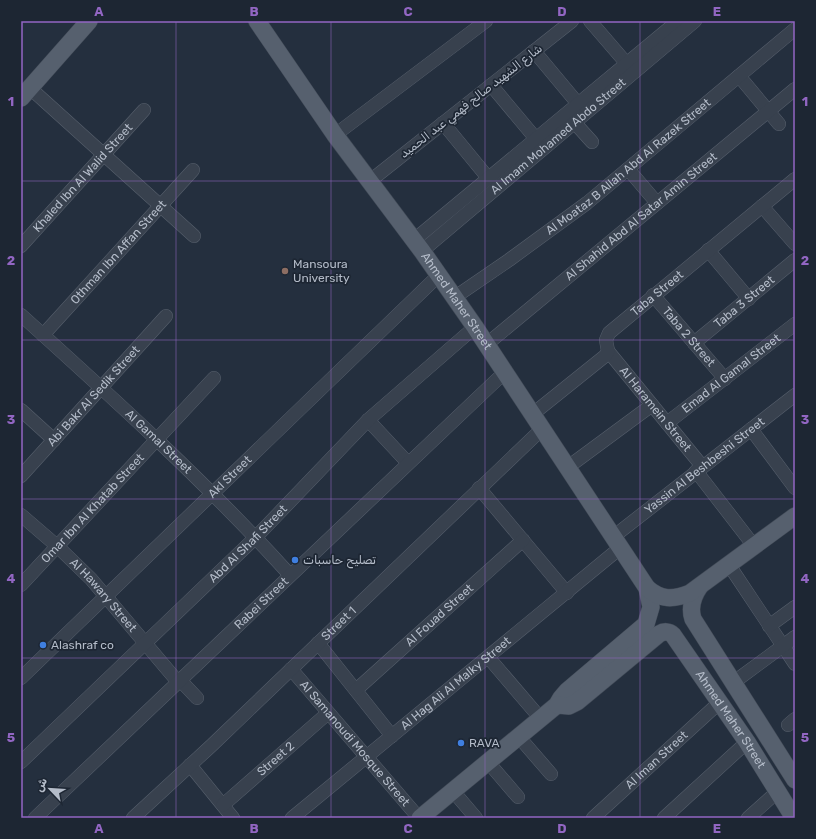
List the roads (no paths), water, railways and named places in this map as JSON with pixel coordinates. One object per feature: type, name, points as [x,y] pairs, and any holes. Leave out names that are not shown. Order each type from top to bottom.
[{"type":"main road","points":[[25,90],[89,21]]},
{"type":"main road","name":"Ahmed Maher Street","points":[[257,21],[335,135],[455,297],[538,420],[647,588],[651,607],[648,620],[642,628],[564,694],[557,706]]},
{"type":"main road","points":[[700,586],[795,516]]},
{"type":"main road","name":"Ahmed Maher Street","points":[[647,588],[661,597],[678,597],[700,586]]},
{"type":"main road","name":"Ahmed Maher Street","points":[[700,586],[692,600],[692,616],[793,771]]},
{"type":"main road","name":"Ahmed Maher Street","points":[[557,706],[569,706],[577,702],[659,634],[666,632],[673,635],[747,742],[794,818]]},
{"type":"main road","points":[[419,818],[557,706]]},
{"type":"street","points":[[335,135],[486,21]]},
{"type":"street","name":"شارع الشهيد صالح فهمي عبد الحميد","points":[[370,181],[572,21]]},
{"type":"street","points":[[590,21],[627,64]]},
{"type":"street","name":"Al Imam Mohamed Abdo Street","points":[[418,246],[489,178],[579,106],[678,21]]},
{"type":"street","name":"Al Imam Mohamed Abdo Street","points":[[418,246],[574,122],[695,21]]},
{"type":"street","name":"Al Moataz B Allah Abd Al Razek Street","points":[[455,297],[546,234],[628,169],[795,28]]},
{"type":"street","points":[[534,51],[579,106]]},
{"type":"street","points":[[739,76],[779,124]]},
{"type":"street","points":[[491,85],[537,140]]},
{"type":"street","name":"Al Shahid Abd Al Satar Amin Street","points":[[487,344],[795,89]]},
{"type":"street","points":[[25,90],[104,155],[194,236]]},
{"type":"street","name":"Khaled Ibn Al Walid Street","points":[[21,246],[144,110]]},
{"type":"street","points":[[574,122],[592,142]]},
{"type":"street","points":[[443,123],[489,178]]},
{"type":"street","points":[[628,169],[657,203]]},
{"type":"street","name":"Othman Ibn Affan Street","points":[[43,335],[193,170]]},
{"type":"street","name":"Taba Street","points":[[608,351],[606,340],[609,333],[653,295],[795,179]]},
{"type":"street","points":[[762,206],[795,243]]},
{"type":"street","points":[[708,250],[749,299]]},
{"type":"street","name":"Taba 3 Street","points":[[694,343],[795,260]]},
{"type":"street","name":"Akl Street","points":[[21,678],[439,275]]},
{"type":"street","name":"Taba 2 Street","points":[[653,295],[725,378]]},
{"type":"street","name":"Al Gamal Street","points":[[21,315],[157,439],[256,537],[290,576]]},
{"type":"street","name":"Abi Bakr Al Sedik Street","points":[[21,476],[166,316]]},
{"type":"street","name":"Emad Al Gamal Street","points":[[667,423],[795,324]]},
{"type":"street","name":"Abd Al Shafi Street","points":[[21,762],[256,537],[368,420],[475,327]]},
{"type":"street","points":[[538,420],[606,356],[608,351]]},
{"type":"street","name":"Al Haramein Street","points":[[608,351],[667,423],[754,546]]},
{"type":"street","name":"Rabei Street","points":[[35,818],[408,463],[506,372]]},
{"type":"street","name":"Omar Ibn Al Khatab Street","points":[[21,585],[214,378]]},
{"type":"street","name":"Yassin Al Beshbeshi Street","points":[[616,542],[699,469],[795,394]]},
{"type":"street","points":[[568,467],[652,405]]},
{"type":"street","points":[[21,410],[54,440]]},
{"type":"street","points":[[368,420],[408,463]]},
{"type":"street","name":"Street 1","points":[[132,818],[291,669],[479,488],[538,420]]},
{"type":"street","points":[[750,429],[795,488]]},
{"type":"street","points":[[479,488],[567,593]]},
{"type":"street","name":"Al Hawary Street","points":[[21,515],[75,562],[179,681],[197,698]]},
{"type":"street","name":"Al Fouad Street","points":[[356,690],[523,540]]},
{"type":"street","name":"Al Hag Ali Al Malky Street","points":[[292,818],[567,593],[616,542]]},
{"type":"street","points":[[728,565],[795,664]]},
{"type":"street","points":[[769,626],[795,607]]},
{"type":"street","points":[[734,682],[795,636]]},
{"type":"street","points":[[318,643],[392,736]]},
{"type":"street","points":[[488,658],[540,719]]},
{"type":"street","name":"Al Samanoudi Mosque Street","points":[[291,669],[419,818]]},
{"type":"street","name":"Al Iman Street","points":[[593,818],[720,702]]},
{"type":"street","name":"Street 2","points":[[223,805],[328,713]]},
{"type":"street","points":[[518,737],[550,774]]},
{"type":"street","points":[[664,818],[747,742]]},
{"type":"street","points":[[488,762],[518,797]]},
{"type":"street","points":[[190,765],[232,818]]},
{"type":"street","points":[[453,791],[476,818]]},
{"type":"street","points":[[748,818],[777,792]]},
{"type":"place","name":"Mansoura University","points":[[285,271]]},
{"type":"place","name":"تصليح حاسبات","points":[[295,560]]},
{"type":"place","name":"Alashraf co","points":[[43,645]]},
{"type":"place","name":"RAVA","points":[[461,743]]}]
